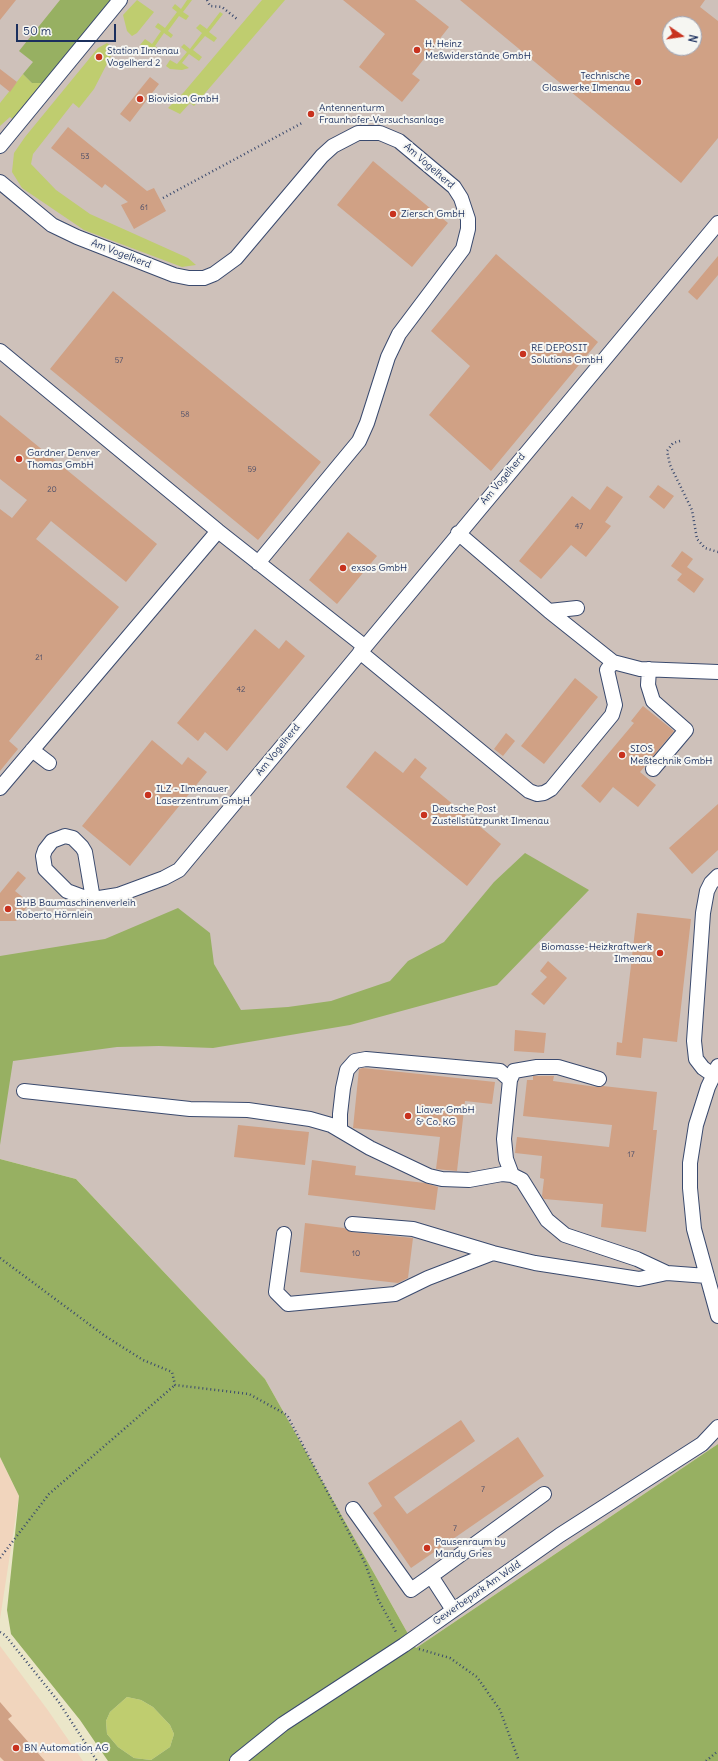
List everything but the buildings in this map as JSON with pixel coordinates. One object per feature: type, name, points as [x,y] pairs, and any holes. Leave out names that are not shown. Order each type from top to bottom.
[{"type":"street","points":[[0,146],[120,0]]},
{"type":"street","name":"Am Vogelherd","points":[[0,182],[52,225],[77,238],[174,275],[189,278],[204,278],[214,274],[236,258],[322,156],[333,146],[358,133],[380,134],[399,141],[454,187],[464,204],[468,218],[468,229],[463,249],[399,334],[388,357],[367,423],[359,441],[258,563]]},
{"type":"street","name":"Am Vogelherd","points":[[93,899],[85,852],[82,847],[73,838],[65,836],[52,842],[45,850],[43,856],[45,869],[67,891],[77,896],[93,899],[118,895],[164,878],[179,870],[718,223]]},
{"type":"street","points":[[0,351],[362,649],[529,791],[537,794],[551,790],[612,715],[615,705],[607,670],[613,662]]},
{"type":"street","points":[[0,788],[218,531]]},
{"type":"street","points":[[458,534],[549,611],[613,662],[640,669],[718,672]]},
{"type":"street","points":[[549,611],[577,608]]},
{"type":"street","points":[[648,669],[648,685],[653,701],[686,730],[653,769]]},
{"type":"street","points":[[32,750],[49,763]]},
{"type":"street","points":[[718,876],[711,882],[707,891],[703,913],[694,1040],[696,1059],[703,1068],[716,1070],[700,1108],[690,1162],[691,1209],[694,1229],[718,1316]]},
{"type":"street","points":[[340,1130],[343,1088],[347,1070],[355,1061],[373,1059],[500,1072],[510,1080]]},
{"type":"street","points":[[512,1175],[506,1159],[504,1139],[510,1080],[514,1071],[537,1067],[558,1067],[599,1079]]},
{"type":"street","points":[[24,1091],[190,1109],[248,1110],[310,1119],[340,1130],[370,1148],[429,1176],[442,1179],[469,1180],[502,1174],[512,1175],[522,1180],[547,1220],[565,1235],[648,1264],[667,1274]]},
{"type":"street","points":[[352,1224],[413,1229],[494,1254],[534,1263],[639,1279],[667,1274],[707,1276]]},
{"type":"street","points":[[284,1234],[276,1292],[288,1304],[395,1294],[428,1278],[494,1254]]},
{"type":"street","name":"Gewerbepark Am Wald","points":[[237,1761],[283,1724],[404,1645],[560,1535],[702,1444],[718,1428]]},
{"type":"street","points":[[354,1508],[411,1590],[544,1494]]},
{"type":"street","points":[[431,1576],[453,1610]]},
{"type":"path","points":[[207,0],[210,6]]},
{"type":"path","points":[[210,6],[214,1]]},
{"type":"path","points":[[210,6],[222,7],[237,19]]},
{"type":"path","points":[[163,198],[302,123]]},
{"type":"path","points":[[680,441],[673,443],[667,451],[670,465],[692,510],[697,539],[705,548],[718,552]]},
{"type":"path","points":[[0,1258],[105,1336],[143,1360],[172,1372],[175,1385]]},
{"type":"path","points":[[0,1558],[49,1494],[175,1385],[248,1394],[287,1415],[365,1563],[378,1599],[404,1645],[450,1658],[477,1677],[500,1710],[519,1761]]},
{"type":"path","points":[[0,1632],[5,1635],[58,1701],[97,1761]]},
{"type":"path","points":[[706,1761],[718,1751]]},
{"type":"shaded area","points":[[0,0],[718,0],[718,1444],[416,1648],[265,1379],[76,1179],[0,1159]]},
{"type":"shaded area","points":[[0,1457],[19,1496],[0,1619]]},
{"type":"shaded area","points":[[0,1646],[47,1709],[83,1761],[0,1761]]},
{"type":"green space","points":[[60,0],[112,0],[43,83],[32,83],[23,74],[33,62],[19,51]]},
{"type":"green space","points":[[137,0],[154,12],[137,33],[132,36],[127,31],[123,15]]},
{"type":"green space","points":[[187,0],[192,0],[183,12],[189,16],[186,20],[179,16],[168,31],[173,35],[171,38],[164,33],[155,46],[160,50],[156,56],[140,45],[145,39],[152,44],[161,31],[155,27],[158,23],[165,28],[177,12],[172,8],[175,4],[181,9]]},
{"type":"green space","points":[[262,0],[285,0],[194,106],[190,103],[180,114],[168,108],[184,92]]},
{"type":"green space","points":[[220,12],[223,14],[209,32],[217,38],[214,42],[205,36],[193,50],[202,57],[199,61],[189,54],[182,63],[189,68],[182,70],[170,69],[166,66],[170,60],[177,64],[187,52],[181,47],[184,44],[190,49],[202,33],[196,28],[200,24],[207,29]]},
{"type":"green space","points":[[107,43],[112,47],[112,54],[94,89],[79,108],[73,103],[33,154],[31,164],[56,190],[90,214],[188,258],[196,265],[182,267],[84,230],[22,188],[12,172],[14,153],[25,137],[98,48]]},
{"type":"green space","points":[[23,74],[32,83],[43,83],[14,120],[10,117],[0,126],[0,103]]},
{"type":"green space","points":[[525,853],[589,890],[497,985],[350,1025],[213,1048],[159,1046],[117,1047],[13,1061],[0,1145],[0,956],[105,939],[178,908],[210,933],[214,964],[241,1010],[288,1007],[331,1001],[390,981],[408,961],[444,942],[494,882]]},
{"type":"green space","points":[[0,1159],[76,1179],[265,1379],[416,1648],[718,1444],[718,1761],[108,1761],[80,1720],[11,1634],[7,1610],[19,1496],[0,1457]],"holes":[[[127,1697],[141,1700],[153,1707],[170,1725],[174,1734],[170,1747],[151,1760],[134,1758],[118,1747],[107,1734],[106,1721],[110,1712]]]},
{"type":"green space","points":[[127,1697],[141,1700],[153,1707],[170,1725],[174,1734],[170,1747],[151,1760],[134,1758],[118,1747],[107,1734],[106,1721],[110,1712]]},
{"type":"place","name":"H. Heinz Meßwiderstände GmbH","points":[[417,50]]},
{"type":"place","name":"Station Ilmenau Vogelherd 2","points":[[99,57]]},
{"type":"place","name":"Technische Glaswerke Ilmenau","points":[[638,82]]},
{"type":"place","name":"Biovision GmbH","points":[[140,99]]},
{"type":"place","name":"Antennenturm Fraunhofer-Versuchsanlage","points":[[311,114]]},
{"type":"place","name":"Ziersch GmbH","points":[[393,214]]},
{"type":"place","name":"RE DEPOSIT Solutions GmbH","points":[[523,354]]},
{"type":"place","name":"Gardner Denver Thomas GmbH","points":[[19,459]]},
{"type":"place","name":"exsos GmbH","points":[[343,568]]},
{"type":"place","name":"SIOS Meßtechnik GmbH","points":[[622,755]]},
{"type":"place","name":"ILZ - Ilmenauer Laserzentrum GmbH","points":[[148,795]]},
{"type":"place","name":"Deutsche Post Zustellstützpunkt Ilmenau","points":[[424,815]]},
{"type":"place","name":"BHB Baumaschinenverleih Roberto Hörnlein","points":[[8,909]]},
{"type":"place","name":"Biomasse-Heizkraftwerk Ilmenau","points":[[660,953]]},
{"type":"place","name":"Liaver GmbH & Co. KG","points":[[408,1116]]},
{"type":"place","name":"Pausenraum by Mandy Gries","points":[[427,1548]]},
{"type":"place","name":"BN Automation AG","points":[[16,1748]]}]
